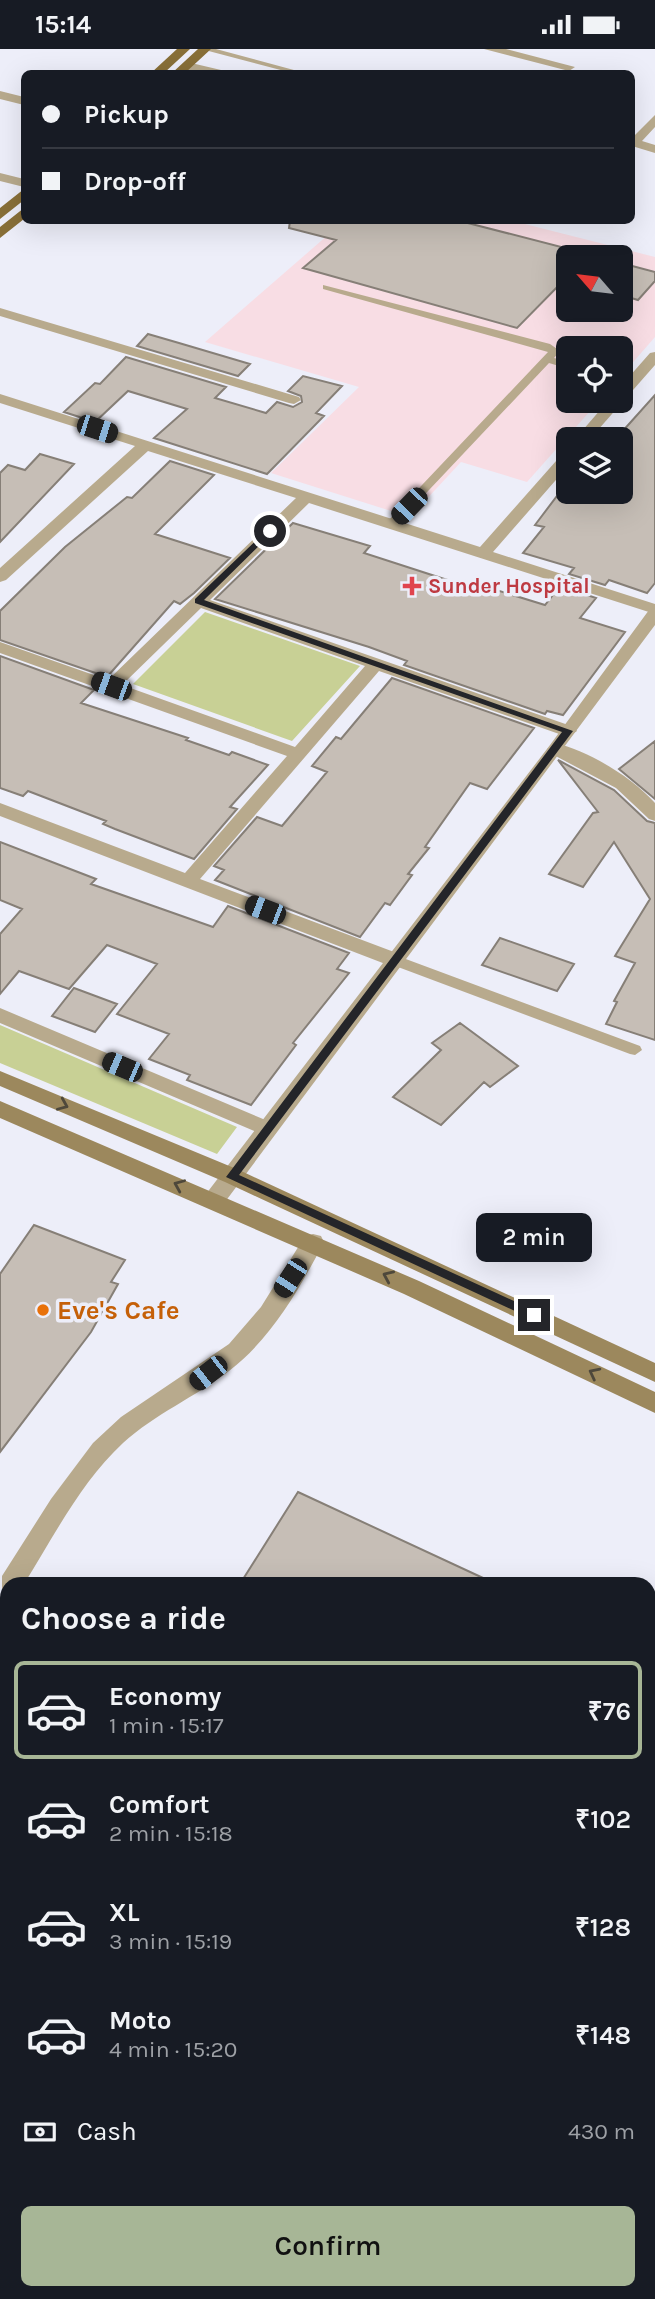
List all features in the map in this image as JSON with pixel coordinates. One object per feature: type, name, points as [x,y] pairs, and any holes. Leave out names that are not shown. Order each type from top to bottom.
[{"type":"main road","points":[[160,70],[184,49]]},
{"type":"main road","points":[[182,70],[205,49]]},
{"type":"main road","points":[[0,215],[21,196]]},
{"type":"main road","points":[[0,234],[21,215]]},
{"type":"main road","points":[[0,1078],[232,1177],[655,1373]]},
{"type":"main road","points":[[0,1109],[313,1242],[533,1342],[655,1403]]},
{"type":"street","points":[[490,49],[533,53],[569,67]]},
{"type":"street","points":[[0,95],[21,100]]},
{"type":"street","points":[[635,142],[655,120]]},
{"type":"street","points":[[635,143],[655,149]]},
{"type":"street","points":[[0,177],[21,182]]},
{"type":"street","points":[[0,312],[295,400]]},
{"type":"street","points":[[633,378],[655,356]]},
{"type":"street","points":[[0,398],[655,611],[556,749],[214,1200]]},
{"type":"street","points":[[593,427],[605,413]]},
{"type":"street","points":[[0,577],[145,445]]},
{"type":"street","points":[[483,554],[556,470]]},
{"type":"street","points":[[111,686],[306,497]]},
{"type":"street","points":[[198,601],[568,731]]},
{"type":"street","points":[[0,647],[298,754]]},
{"type":"street","points":[[188,881],[376,664]]},
{"type":"street","points":[[556,749],[593,767],[637,794],[655,815]]},
{"type":"street","points":[[637,794],[655,784]]},
{"type":"street","points":[[0,809],[395,960]]},
{"type":"street","points":[[0,1015],[268,1129]]},
{"type":"street","points":[[16,1577],[76,1483],[113,1437],[157,1405],[193,1385],[239,1350],[267,1313],[313,1242]]},
{"type":"lane","points":[[205,49],[289,70]]},
{"type":"lane","points":[[327,287],[546,346],[555,351],[391,524]]},
{"type":"lane","points":[[549,360],[556,362]]},
{"type":"lane","points":[[395,960],[635,1050]]},
{"type":"shaded area","points":[[341,224],[525,224],[608,245],[556,245],[556,322],[634,322],[634,252],[655,257],[655,337],[633,362],[633,336],[556,336],[556,413],[588,413],[576,427],[556,427],[556,449],[527,482],[461,462],[410,517],[271,473],[359,387],[205,342]]},
{"type":"green space","points":[[205,612],[360,666],[292,741],[133,684]]},
{"type":"green space","points":[[0,1025],[237,1127],[217,1154],[0,1063]]},
{"type":"building","points":[[290,224],[472,224],[556,246],[556,288],[517,328],[303,268],[336,240],[289,228]]},
{"type":"building","points":[[634,266],[655,272],[655,281],[638,300],[634,299]]},
{"type":"building","points":[[148,334],[250,364],[238,376],[137,346]]},
{"type":"building","points":[[126,357],[226,387],[215,398],[266,413],[277,402],[293,407],[302,402],[301,396],[288,391],[303,376],[342,386],[316,413],[324,416],[267,474],[154,438],[187,409],[128,391],[95,422],[64,412],[95,383],[100,384]]},
{"type":"building","points":[[655,395],[655,583],[647,593],[609,580],[605,585],[569,574],[574,568],[523,553],[544,527],[535,525],[556,497],[556,504],[633,504],[633,427],[626,427]]},
{"type":"building","points":[[40,454],[74,464],[0,542],[0,473],[8,465],[25,470]]},
{"type":"building","points":[[170,461],[214,475],[155,534],[230,558],[180,604],[174,601],[107,677],[0,640],[0,611],[65,547],[127,497],[132,498]]},
{"type":"building","points":[[293,523],[370,546],[364,553],[466,586],[470,582],[545,605],[560,586],[596,598],[580,618],[625,632],[563,715],[547,711],[545,714],[404,665],[407,661],[369,647],[215,599]]},
{"type":"building","points":[[0,656],[94,690],[81,703],[188,738],[186,740],[229,755],[232,752],[268,765],[230,807],[237,809],[194,859],[115,829],[103,824],[106,821],[28,791],[23,796],[0,788]]},
{"type":"building","points":[[392,678],[534,728],[487,789],[470,783],[425,847],[429,848],[408,874],[412,875],[390,905],[385,903],[360,937],[215,880],[224,870],[214,866],[257,817],[282,826],[327,772],[312,766],[336,737],[341,739]]},
{"type":"building","points":[[655,741],[655,799],[619,769]]},
{"type":"building","points":[[558,760],[614,790],[647,821],[655,823],[655,1040],[606,1024],[617,1002],[614,1001],[635,963],[615,956],[650,899],[614,842],[583,887],[549,874],[593,813],[598,812]]},
{"type":"building","points":[[0,842],[96,879],[91,884],[213,927],[228,906],[349,953],[337,969],[349,973],[293,1043],[296,1045],[251,1105],[187,1080],[190,1075],[149,1059],[169,1034],[117,1014],[157,964],[107,945],[69,989],[19,971],[0,994],[0,934],[22,909],[0,900]]},
{"type":"building","points":[[500,938],[574,964],[557,991],[482,965]]},
{"type":"building","points":[[74,988],[117,1004],[95,1032],[52,1016]]},
{"type":"building","points":[[460,1023],[518,1066],[490,1087],[484,1082],[441,1125],[393,1097],[441,1050],[432,1043]]},
{"type":"building","points":[[34,1225],[125,1260],[111,1282],[118,1284],[91,1332],[0,1452],[0,1274]]},
{"type":"building","points":[[298,1492],[481,1577],[244,1577]]},
{"type":"place","name":"Sunder Hospital","points":[[412,586]]},
{"type":"place","name":"Eve's Cafe","points":[[43,1310]]},
{"type":"route","points":[[270,531],[198,601],[568,731],[232,1177],[534,1315]]}]
